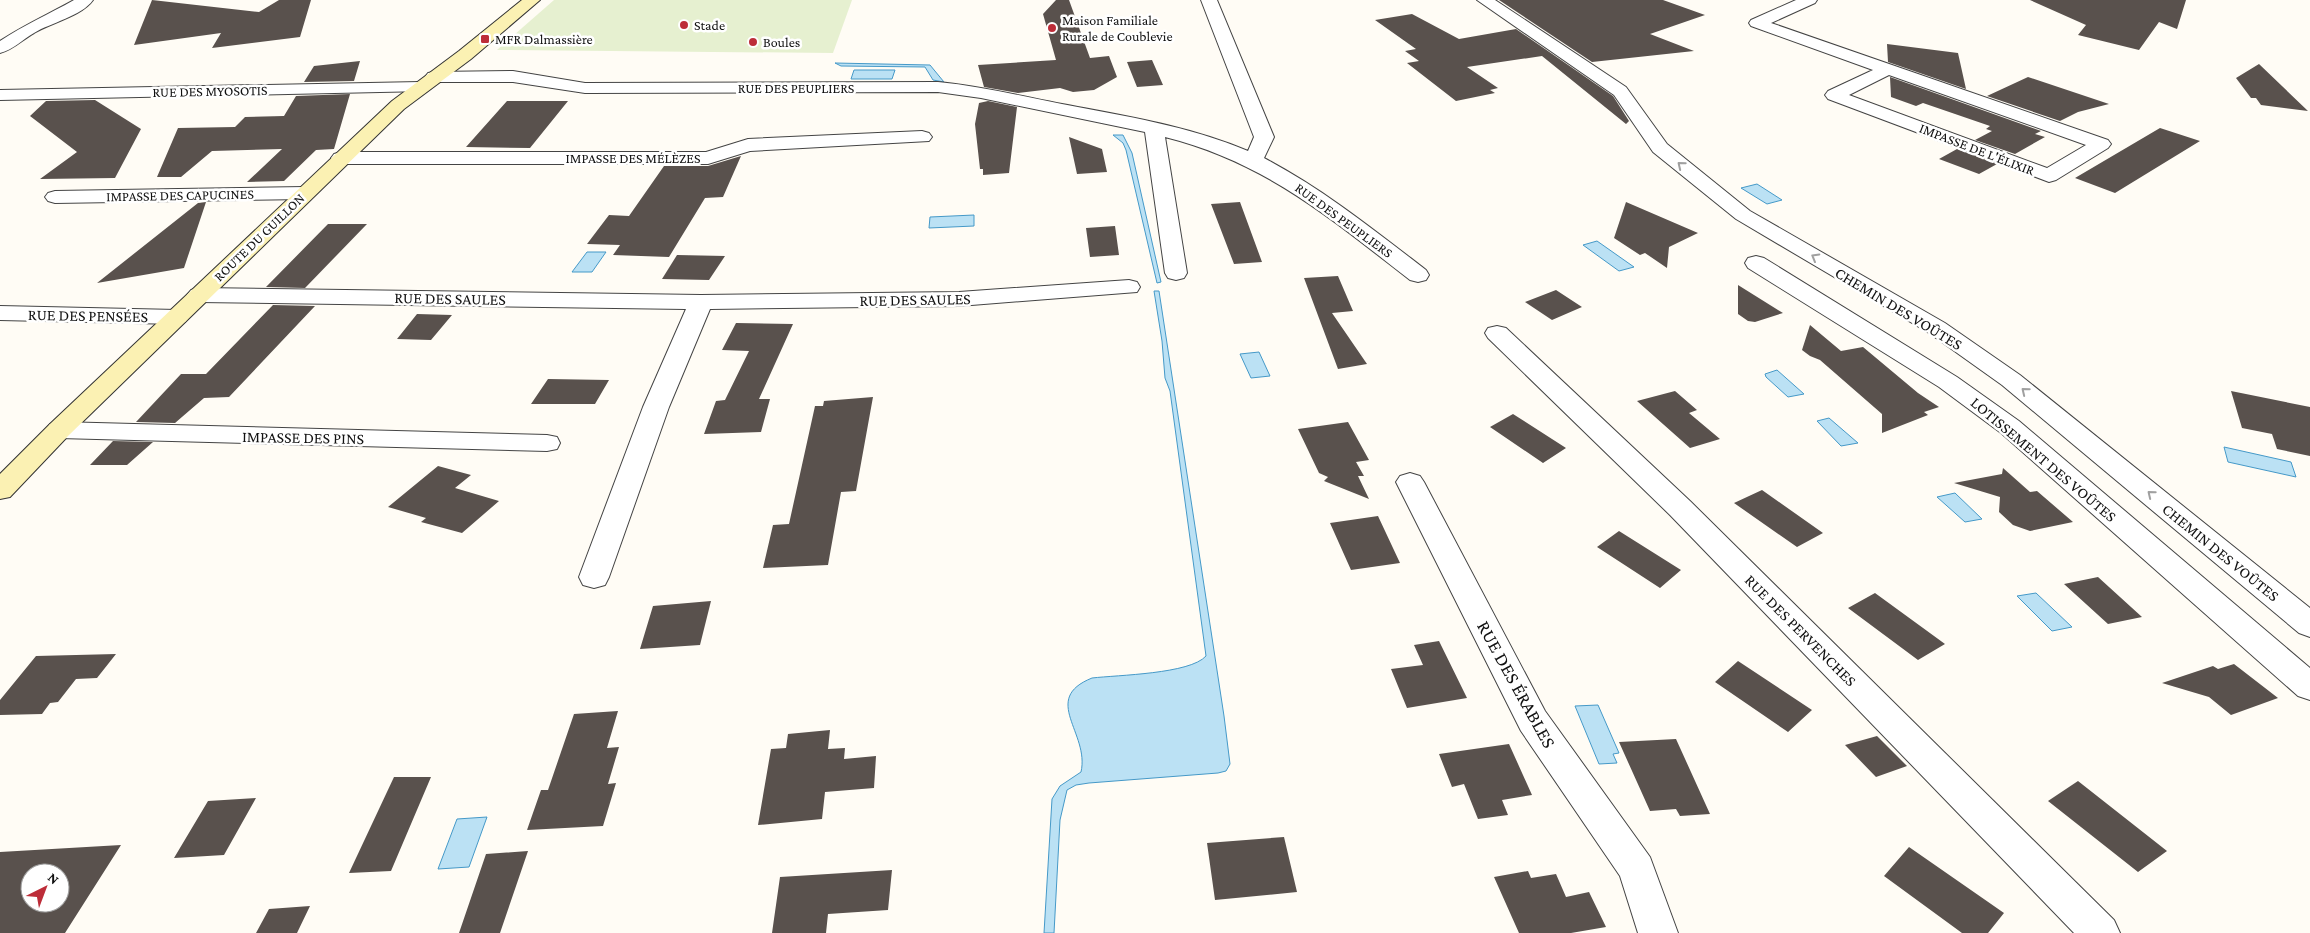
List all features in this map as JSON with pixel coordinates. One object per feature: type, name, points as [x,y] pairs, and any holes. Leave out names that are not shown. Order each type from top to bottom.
[{"type":"street","points":[[0,48],[30,28],[53,19],[85,0]]},
{"type":"street","name":"ROUTE DU GUILLON","points":[[0,490],[58,430],[341,158],[427,82],[465,55],[532,0]]},
{"type":"street","points":[[1209,0],[1264,137],[1253,161]]},
{"type":"street","name":"CHEMIN DES VOÛTES","points":[[1485,0],[1620,91],[1660,148],[1743,215],[1937,328],[2011,380],[2310,626]]},
{"type":"street","name":"IMPASSE DE L'ÉLIXIR","points":[[1809,0],[1757,23],[1889,69],[2101,144],[2049,176],[1834,95],[1889,69]]},
{"type":"street","points":[[0,28],[30,28]]},
{"type":"street","name":"RUE DES PEUPLIERS","points":[[427,82],[502,76],[525,78],[564,87],[585,88],[945,88],[968,90],[1154,129],[1201,142],[1253,161],[1310,194],[1418,275]]},
{"type":"street","name":"RUE DES MYOSOTIS","points":[[0,94],[427,82]]},
{"type":"street","points":[[1154,129],[1176,273]]},
{"type":"street","name":"IMPASSE DES MÉLÈZES","points":[[341,158],[708,158],[748,145],[922,137]]},
{"type":"street","name":"IMPASSE DES CAPUCINES","points":[[55,198],[306,193]]},
{"type":"street","name":"LOTISSEMENT DES VOÛTES","points":[[1756,263],[1948,382],[2010,427],[2310,687]]},
{"type":"street","name":"RUE DES SAULES","points":[[199,295],[701,302],[960,299],[1129,287]]},
{"type":"street","points":[[594,577],[656,407],[701,302]]},
{"type":"street","name":"RUE DES PENSÉES","points":[[0,313],[177,317]]},
{"type":"street","name":"RUE DES PERVENCHES","points":[[1497,333],[1680,508],[2100,933]]},
{"type":"street","name":"IMPASSE DES PINS","points":[[58,430],[547,443]]},
{"type":"street","name":"RUE DES ÉRABLES","points":[[1410,482],[1533,721],[1636,869],[1658,933]]},
{"type":"green space","name":"Stade","points":[[554,0],[852,0],[833,53],[497,50]]},
{"type":"water","points":[[835,63],[930,65],[944,82],[933,80],[925,67],[841,66]]},
{"type":"water","points":[[854,70],[895,70],[892,79],[851,79]]},
{"type":"water","points":[[1113,135],[1123,135],[1132,153],[1161,282],[1157,283],[1126,150],[1123,143]]},
{"type":"water","points":[[1757,184],[1782,200],[1767,204],[1741,188]]},
{"type":"water","points":[[974,215],[974,226],[929,228],[930,217]]},
{"type":"water","points":[[1597,241],[1634,267],[1619,271],[1583,245]]},
{"type":"water","points":[[587,252],[606,252],[592,272],[572,272]]},
{"type":"water","points":[[1154,291],[1159,291],[1230,764],[1226,771],[1218,773],[1089,783],[1076,785],[1067,790],[1060,820],[1054,933],[1044,933],[1052,799],[1060,786],[1081,772],[1082,758],[1068,707],[1070,696],[1077,686],[1092,678],[1170,670],[1198,662],[1206,656],[1170,391],[1165,378],[1162,341]]},
{"type":"water","points":[[1259,352],[1270,376],[1251,378],[1240,354]]},
{"type":"water","points":[[1777,370],[1804,394],[1788,397],[1766,377],[1765,374]]},
{"type":"water","points":[[1829,418],[1858,443],[1841,446],[1817,421]]},
{"type":"water","points":[[2224,447],[2291,462],[2296,477],[2228,462]]},
{"type":"water","points":[[1955,493],[1982,519],[1965,522],[1937,497]]},
{"type":"water","points":[[2036,593],[2072,627],[2052,631],[2017,596]]},
{"type":"water","points":[[1598,705],[1619,753],[1613,754],[1617,763],[1599,764],[1575,706]]},
{"type":"water","points":[[487,817],[469,867],[438,869],[457,819]]},
{"type":"building","points":[[152,0],[259,12],[279,0],[311,0],[300,37],[212,48],[221,33],[134,45]]},
{"type":"building","points":[[1056,0],[1069,0],[1090,58],[1109,56],[1117,77],[1094,90],[1073,92],[1060,88],[1018,93],[984,87],[978,65],[1056,60],[1043,14]]},
{"type":"building","points":[[1499,0],[1663,0],[1705,15],[1650,34],[1694,51],[1592,62]]},
{"type":"building","points":[[2030,0],[2186,0],[2177,29],[2159,22],[2139,50],[2078,35],[2086,25]]},
{"type":"building","points":[[1412,14],[1459,39],[1516,29],[1613,96],[1629,121],[1626,124],[1542,56],[1467,67],[1498,88],[1490,90],[1495,93],[1456,101],[1407,63],[1419,61],[1405,51],[1416,49],[1375,20]]},
{"type":"building","points":[[1887,44],[1958,53],[1966,89],[1888,62]]},
{"type":"building","points":[[1152,60],[1163,85],[1137,87],[1127,62]]},
{"type":"building","points":[[360,61],[354,81],[304,82],[314,66]]},
{"type":"building","points":[[2259,64],[2308,111],[2261,105],[2256,98],[2251,98],[2236,78]]},
{"type":"building","points":[[1890,77],[2041,131],[2035,134],[2045,137],[2015,154],[1975,140],[1992,131],[1986,129],[1990,126],[1923,103],[1916,106],[1891,97]]},
{"type":"building","points":[[2028,77],[2109,104],[2078,112],[2060,121],[1987,96]]},
{"type":"building","points":[[350,94],[334,149],[316,150],[284,181],[247,182],[282,149],[212,151],[181,177],[157,177],[178,128],[235,127],[245,117],[284,116],[296,96]]},
{"type":"building","points":[[95,100],[141,129],[115,178],[40,179],[77,152],[30,116],[46,101]]},
{"type":"building","points":[[507,101],[568,101],[530,148],[466,147]]},
{"type":"building","points":[[988,101],[1017,107],[1009,173],[983,175],[983,169],[980,169],[975,124],[979,103]]},
{"type":"building","points":[[2160,128],[2200,141],[2115,193],[2075,178]]},
{"type":"building","points":[[1069,137],[1102,149],[1107,172],[1077,174]]},
{"type":"building","points":[[1957,149],[1997,164],[1979,174],[1939,159]]},
{"type":"building","points":[[741,156],[723,197],[705,198],[669,257],[613,255],[620,245],[587,244],[609,215],[629,216],[664,166],[708,166]]},
{"type":"building","points":[[206,202],[184,268],[97,283],[198,203]]},
{"type":"building","points":[[1240,202],[1262,262],[1234,264],[1211,204]]},
{"type":"building","points":[[1626,202],[1698,233],[1669,247],[1667,268],[1645,253],[1640,255],[1614,238]]},
{"type":"building","points":[[328,224],[367,224],[305,288],[266,287]]},
{"type":"building","points":[[1115,226],[1119,255],[1090,257],[1086,228]]},
{"type":"building","points":[[677,255],[725,256],[709,280],[662,279]]},
{"type":"building","points":[[1338,276],[1353,311],[1332,313],[1367,364],[1338,369],[1304,278]]},
{"type":"building","points":[[1738,285],[1783,313],[1755,322],[1748,321],[1738,314]]},
{"type":"building","points":[[1556,290],[1582,307],[1552,320],[1525,302]]},
{"type":"building","points":[[273,305],[315,306],[229,397],[204,398],[175,423],[136,422],[181,374],[206,374]]},
{"type":"building","points":[[417,314],[452,315],[431,340],[397,339]]},
{"type":"building","points":[[736,323],[793,324],[759,399],[770,399],[761,432],[704,434],[716,401],[725,400],[749,351],[722,350]]},
{"type":"building","points":[[1810,325],[1841,351],[1863,347],[1918,393],[1939,407],[1924,412],[1928,415],[1882,433],[1882,414],[1820,360],[1802,350]]},
{"type":"building","points":[[548,379],[609,380],[595,404],[531,404]]},
{"type":"building","points":[[1675,391],[1697,410],[1689,413],[1720,439],[1690,448],[1637,401]]},
{"type":"building","points":[[2231,391],[2310,407],[2310,456],[2277,449],[2272,434],[2242,428]]},
{"type":"building","points":[[873,397],[856,491],[841,492],[828,565],[763,568],[773,525],[789,524],[815,406],[823,406],[824,401]]},
{"type":"building","points":[[1513,414],[1566,448],[1543,463],[1490,427]]},
{"type":"building","points":[[1348,422],[1369,460],[1356,462],[1364,476],[1358,476],[1369,499],[1324,481],[1328,477],[1319,473],[1298,429]]},
{"type":"building","points":[[113,441],[153,442],[127,465],[90,465]]},
{"type":"building","points":[[438,466],[471,475],[455,488],[499,501],[462,533],[421,522],[426,518],[388,507]]},
{"type":"building","points":[[2003,468],[2030,492],[2037,491],[2073,522],[2030,531],[2013,525],[1999,512],[2000,497],[1954,483],[2002,474]]},
{"type":"building","points":[[1762,490],[1823,533],[1797,547],[1734,503]]},
{"type":"building","points":[[1378,516],[1400,563],[1351,570],[1330,523]]},
{"type":"building","points":[[1619,531],[1681,570],[1660,588],[1597,547]]},
{"type":"building","points":[[2098,577],[2142,617],[2108,624],[2064,584]]},
{"type":"building","points":[[1875,593],[1945,644],[1918,660],[1848,608]]},
{"type":"building","points":[[711,601],[700,645],[640,649],[653,606]]},
{"type":"building","points":[[1439,641],[1467,698],[1407,708],[1391,669],[1423,665],[1414,645]]},
{"type":"building","points":[[116,654],[97,678],[76,679],[58,702],[50,703],[42,714],[0,715],[0,700],[36,656]]},
{"type":"building","points":[[1738,661],[1812,710],[1788,732],[1715,682]]},
{"type":"building","points":[[2234,664],[2278,698],[2231,715],[2209,697],[2162,683],[2213,666],[2218,669]]},
{"type":"building","points":[[618,711],[607,748],[619,747],[608,784],[616,783],[603,826],[527,830],[541,790],[548,790],[574,714]]},
{"type":"building","points":[[830,730],[828,749],[845,748],[844,759],[876,756],[874,788],[825,792],[822,819],[758,825],[771,749],[786,748],[788,734]]},
{"type":"building","points":[[1877,736],[1907,766],[1876,777],[1845,745]]},
{"type":"building","points":[[1676,739],[1710,814],[1680,816],[1676,809],[1650,811],[1619,742]]},
{"type":"building","points":[[1509,744],[1532,795],[1502,800],[1508,815],[1478,819],[1464,784],[1452,787],[1439,754]]},
{"type":"building","points":[[394,777],[431,777],[391,871],[349,873]]},
{"type":"building","points":[[2078,781],[2167,851],[2138,872],[2048,801]]},
{"type":"building","points":[[256,798],[224,855],[174,858],[208,801]]},
{"type":"building","points":[[1284,837],[1297,892],[1215,900],[1207,843]]},
{"type":"building","points":[[121,845],[65,933],[0,933],[0,852]]},
{"type":"building","points":[[1909,847],[2004,913],[1988,933],[1962,933],[1884,876]]},
{"type":"building","points":[[528,851],[500,933],[459,933],[486,854]]},
{"type":"building","points":[[892,870],[888,910],[828,914],[826,933],[772,933],[780,877]]},
{"type":"building","points":[[1528,871],[1531,878],[1556,874],[1566,897],[1589,892],[1606,927],[1571,933],[1519,933],[1494,877]]},
{"type":"building","points":[[310,906],[297,933],[256,933],[269,909]]},
{"type":"place","name":"Stade","points":[[684,25]]},
{"type":"place","name":"Maison Familiale Rurale de Coublevie","points":[[1052,28]]},
{"type":"place","name":"MFR Dalmassière","points":[[485,39]]},
{"type":"place","name":"Boules","points":[[753,42]]}]
